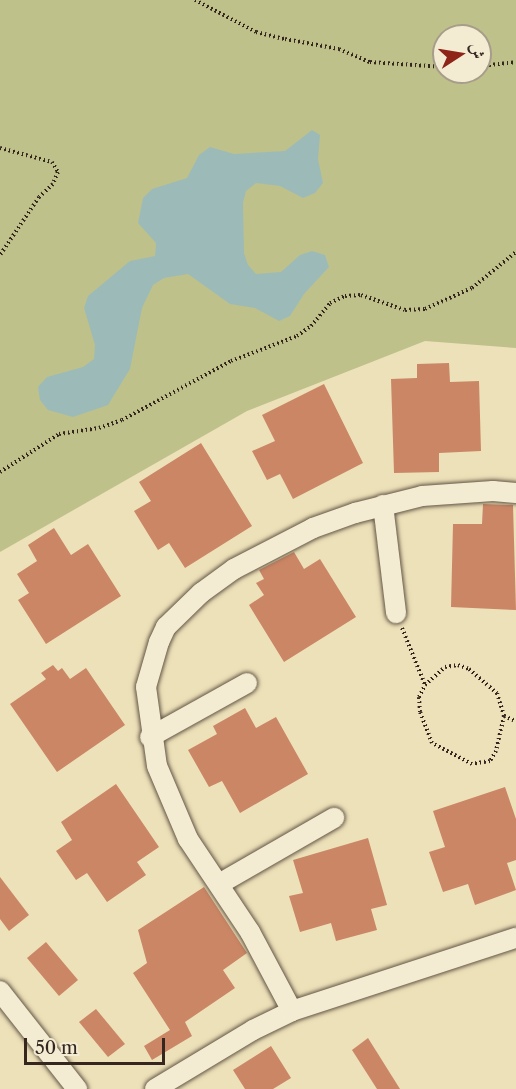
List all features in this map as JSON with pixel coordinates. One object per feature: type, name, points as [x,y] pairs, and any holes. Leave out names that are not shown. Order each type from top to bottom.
[{"type":"street","points":[[292,1011],[250,932],[173,807],[150,737],[146,687],[151,662],[166,627],[183,609],[234,569],[273,547],[334,520],[422,496],[493,491],[516,493]]},
{"type":"street","points":[[383,506],[396,613]]},
{"type":"street","points":[[150,737],[247,684]]},
{"type":"street","points":[[219,885],[333,818]]},
{"type":"street","points":[[155,1089],[253,1030],[292,1011],[516,938]]},
{"type":"street","points":[[3,999],[77,1089]]},
{"type":"path","points":[[195,0],[256,32],[339,49],[370,62],[432,65]]},
{"type":"path","points":[[492,65],[516,62]]},
{"type":"path","points":[[0,148],[52,162],[58,172],[53,184],[39,197],[0,255]]},
{"type":"path","points":[[0,472],[60,434],[99,428],[122,420],[231,361],[297,336],[311,326],[330,303],[345,296],[361,295],[405,310],[425,309],[472,288],[516,252]]},
{"type":"path","points":[[396,613],[424,685],[419,705],[428,737],[472,764],[486,762],[494,755],[504,716],[497,693],[463,666],[445,667],[424,685]]},
{"type":"path","points":[[504,716],[516,721]]},
{"type":"green space","points":[[0,0],[516,0],[516,348],[425,341],[247,411],[0,552]]},
{"type":"water","points":[[312,130],[320,135],[318,159],[323,183],[315,193],[303,198],[280,186],[256,183],[246,191],[243,203],[244,253],[248,265],[256,274],[281,272],[300,255],[312,251],[325,255],[329,267],[304,294],[290,316],[279,321],[255,308],[230,304],[188,274],[164,278],[153,285],[142,308],[130,369],[108,405],[73,417],[48,410],[40,400],[38,387],[47,377],[83,367],[94,359],[95,345],[84,308],[88,296],[130,261],[155,256],[156,243],[138,223],[143,198],[152,189],[187,178],[199,155],[210,147],[234,154],[285,151]]},
{"type":"building","points":[[449,363],[450,382],[479,381],[481,451],[439,453],[439,472],[394,473],[391,379],[417,378],[417,364]]},
{"type":"building","points":[[324,384],[363,463],[293,499],[280,474],[267,480],[252,451],[275,441],[262,415]]},
{"type":"building","points":[[201,443],[252,526],[185,568],[169,543],[158,550],[134,511],[151,501],[139,482]]},
{"type":"building","points":[[483,504],[513,505],[516,610],[451,607],[453,524],[482,524]]},
{"type":"building","points":[[54,528],[71,555],[88,544],[121,596],[46,644],[18,600],[29,593],[17,574],[37,561],[28,545]]},
{"type":"building","points":[[294,552],[304,569],[320,559],[356,617],[284,662],[249,605],[264,595],[256,583],[264,579],[259,570]]},
{"type":"building","points":[[53,665],[58,671],[62,668],[70,679],[86,668],[125,725],[57,772],[10,704],[46,679],[41,673]]},
{"type":"building","points":[[245,708],[256,728],[276,717],[308,774],[240,813],[222,781],[209,787],[188,750],[217,734],[213,726]]},
{"type":"building","points":[[116,784],[159,847],[137,862],[146,875],[107,902],[87,873],[76,880],[56,851],[72,840],[61,822]]},
{"type":"building","points":[[505,787],[516,819],[516,860],[507,863],[516,890],[475,905],[468,884],[443,892],[429,852],[445,847],[433,811]]},
{"type":"building","points":[[368,838],[387,905],[371,909],[377,930],[336,941],[331,923],[300,932],[289,896],[303,893],[293,860]]},
{"type":"building","points":[[0,877],[29,915],[9,931],[0,919]]},
{"type":"building","points":[[204,887],[247,953],[223,970],[235,988],[185,1022],[192,1036],[152,1060],[144,1046],[170,1030],[133,973],[147,963],[138,930]]},
{"type":"building","points":[[46,942],[78,980],[59,996],[27,958]]},
{"type":"building","points":[[96,1009],[125,1044],[108,1057],[79,1022]]},
{"type":"building","points":[[368,1038],[400,1089],[377,1089],[352,1050]]},
{"type":"building","points":[[271,1046],[291,1078],[273,1089],[245,1089],[233,1070]]}]
